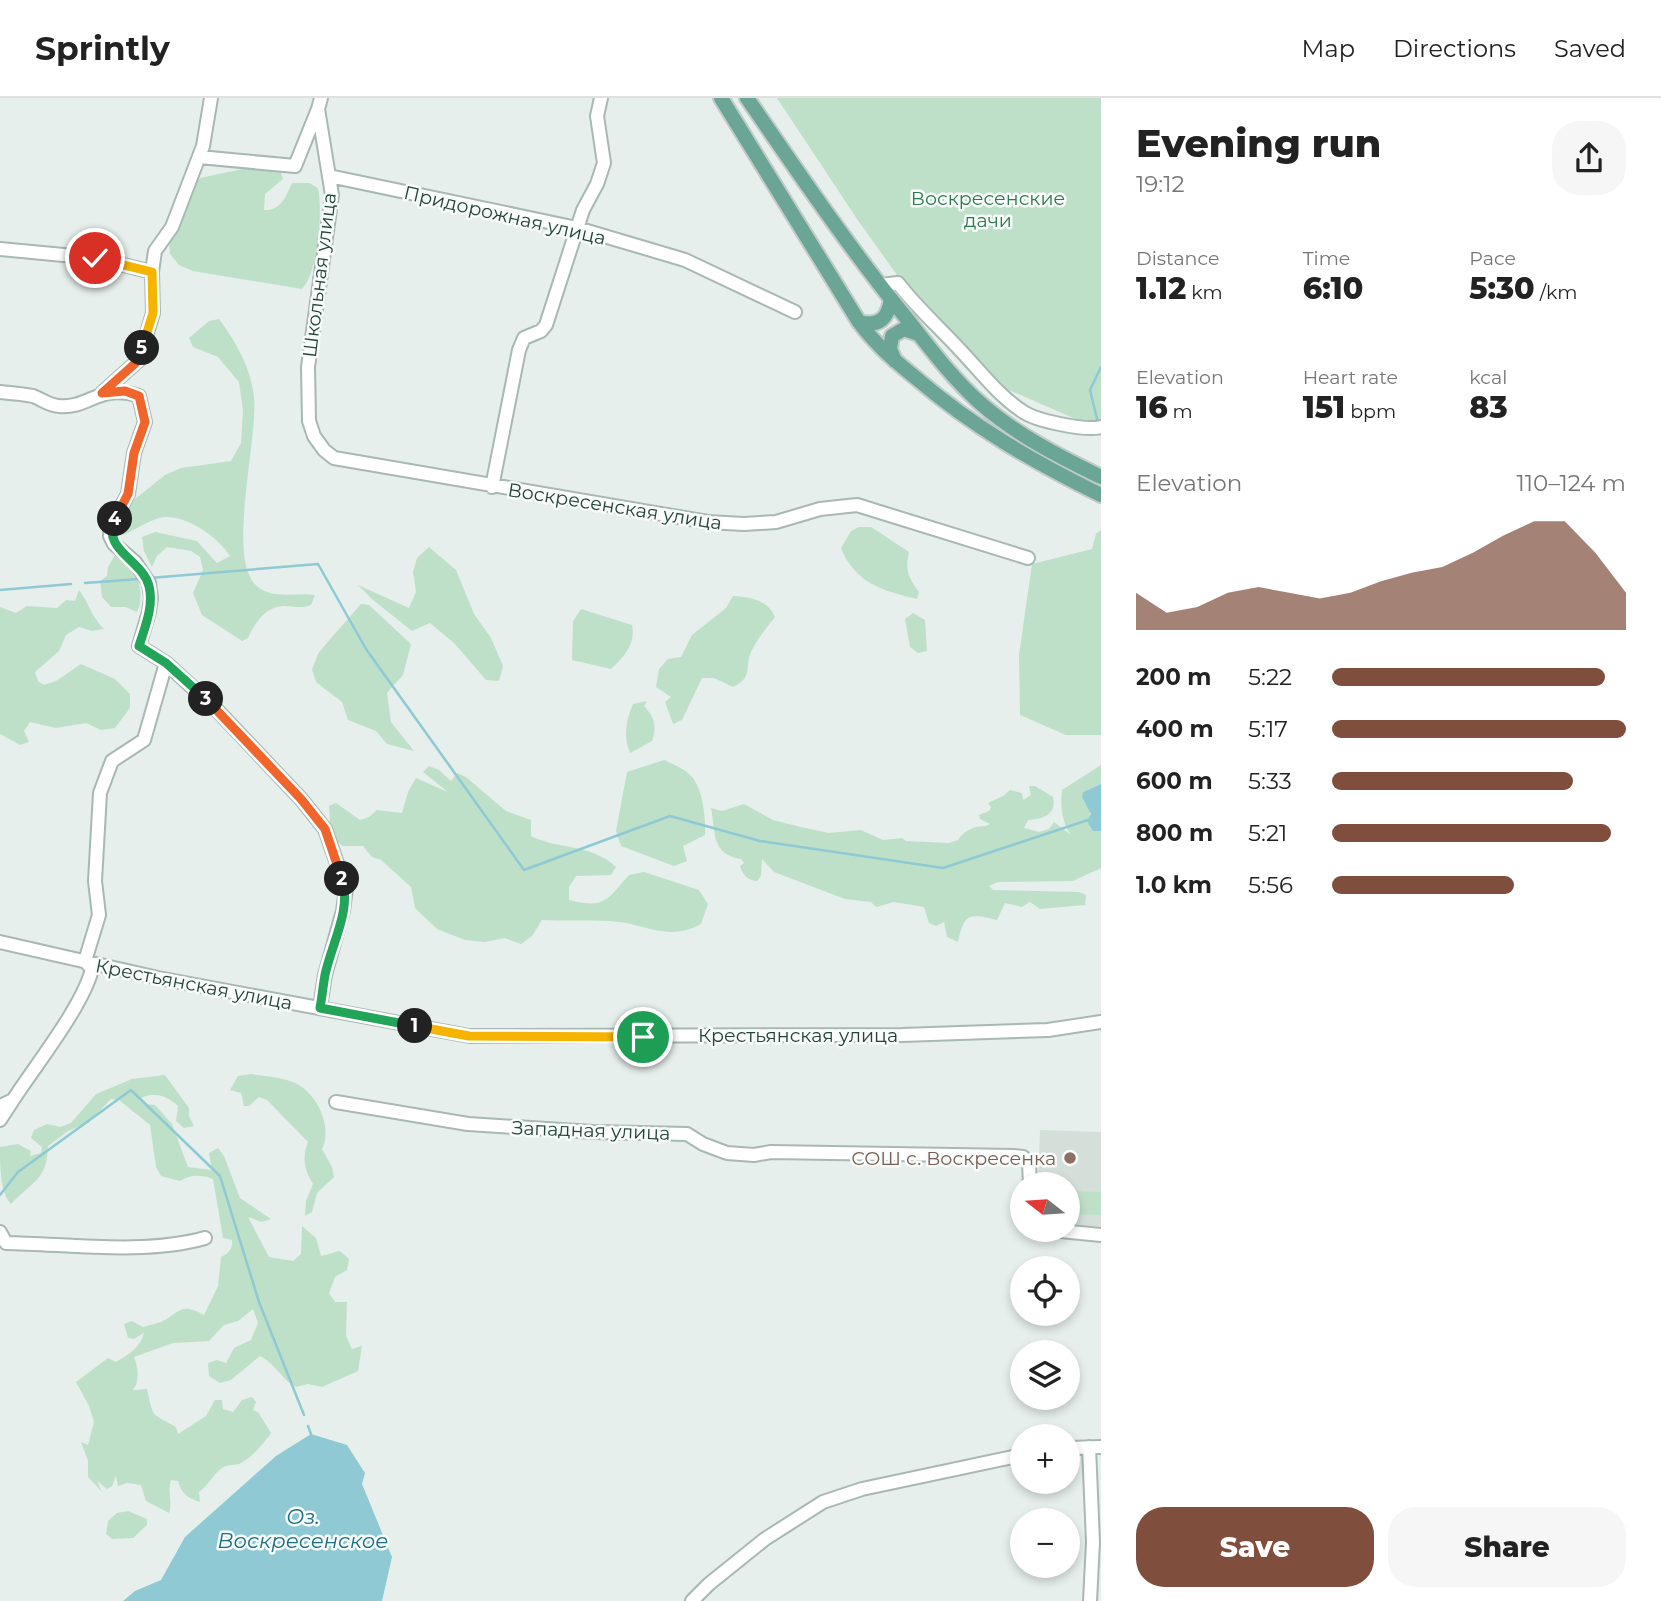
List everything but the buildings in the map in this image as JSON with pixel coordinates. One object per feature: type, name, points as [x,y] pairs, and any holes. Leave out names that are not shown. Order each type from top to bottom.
[{"type":"main road","points":[[721,98],[859,321],[895,361],[943,402],[992,437],[1101,495]]},
{"type":"main road","points":[[747,98],[880,285],[959,383],[1006,424],[1062,458],[1101,477]]},
{"type":"main road","points":[[859,321],[871,325],[879,323],[889,310],[891,299]]},
{"type":"main road","points":[[895,361],[891,349],[892,336],[904,329],[919,335]]},
{"type":"street","points":[[102,393],[139,360],[153,313],[152,272],[155,251],[172,227],[199,157],[209,119],[211,98]]},
{"type":"street","points":[[492,487],[519,349],[524,338],[541,331],[546,325],[577,228],[604,163],[597,116],[601,98]]},
{"type":"street","points":[[199,157],[295,166],[320,103]]},
{"type":"street","name":"Школьная улица","points":[[320,103],[332,195],[309,367],[309,421],[314,436],[324,450]]},
{"type":"street","name":"Придорожная улица","points":[[329,176],[577,228],[685,260],[795,312]]},
{"type":"street","points":[[0,249],[95,258],[152,272]]},
{"type":"street","points":[[880,285],[898,283],[918,309],[994,388],[1025,414],[1068,425],[1092,429],[1101,427]]},
{"type":"street","points":[[0,392],[33,396],[59,406],[77,403],[102,393],[125,391],[139,396],[145,422],[134,453],[128,494],[111,526],[110,536],[114,544],[135,562],[149,583],[149,612],[139,646],[166,663],[215,708],[301,799],[325,829],[345,889],[343,911],[325,975],[320,1008]]},
{"type":"street","name":"Воскресенская улица","points":[[324,450],[334,458],[708,522],[776,522],[820,509],[856,505],[1028,558]]},
{"type":"street","points":[[0,1120],[67,1018],[89,979],[92,969],[85,961],[99,915],[95,881],[100,793],[112,761],[144,740],[166,663]]},
{"type":"street","name":"Крестьянская улица","points":[[0,942],[159,978],[469,1036],[902,1035],[1048,1030],[1101,1022]]},
{"type":"street","points":[[0,1106],[13,1100]]},
{"type":"street","name":"Западная улица","points":[[336,1102],[468,1124],[593,1132],[687,1134],[703,1144],[738,1155],[771,1152],[1014,1156],[1023,1157],[1030,1163],[1030,1172]]},
{"type":"street","points":[[1080,1233],[1101,1235]]},
{"type":"street","points":[[3,1238],[127,1246],[187,1243],[205,1238]]},
{"type":"street","points":[[1090,1601],[1095,1447]]},
{"type":"street","points":[[692,1601],[765,1539],[823,1502],[862,1489],[1010,1458]]},
{"type":"shaded area","name":"СОШ с. Воскресенка","points":[[1040,1130],[1101,1132],[1101,1227],[1080,1226],[1080,1172],[1038,1172]]},
{"type":"green space","name":"Воскресенские дачи","points":[[777,98],[1101,98],[1101,430],[993,383],[937,331],[857,219]]},
{"type":"green space","points":[[252,167],[280,170],[283,179],[265,194],[264,210],[279,205],[292,183],[309,183],[318,188],[318,241],[312,270],[302,289],[193,271],[179,265],[170,254],[169,241],[182,222],[191,189],[200,178]]},
{"type":"green space","points":[[219,319],[242,356],[254,397],[244,522],[247,568],[254,583],[267,592],[315,595],[311,605],[271,609],[257,622],[248,638],[242,641],[202,615],[193,593],[203,570],[200,557],[191,551],[167,547],[157,556],[152,567],[144,551],[142,537],[155,532],[197,541],[217,563],[230,556],[217,541],[189,522],[168,517],[155,519],[123,535],[116,528],[129,504],[165,475],[181,468],[231,461],[241,443],[243,410],[239,382],[218,357],[193,347],[189,338],[209,321]]},
{"type":"green space","points":[[859,527],[871,527],[909,552],[907,564],[910,577],[919,592],[917,599],[882,589],[854,570],[841,548],[851,531]]},
{"type":"green space","points":[[1101,530],[1101,735],[1066,735],[1020,715],[1019,655],[1032,564],[1092,549],[1096,534]]},
{"type":"green space","points":[[429,547],[456,570],[474,614],[491,638],[503,666],[499,681],[486,680],[454,643],[430,623],[412,631],[358,585],[409,608],[416,592],[413,572],[417,558]]},
{"type":"green space","points":[[115,555],[128,563],[136,575],[140,594],[137,612],[125,607],[111,607],[102,597],[100,581],[107,576],[108,567]]},
{"type":"green space","points":[[79,590],[104,629],[92,631],[79,627],[66,635],[59,651],[35,672],[38,681],[44,685],[56,681],[81,664],[115,679],[130,694],[130,708],[115,728],[101,730],[86,723],[56,728],[30,722],[24,731],[29,742],[20,745],[0,734],[0,607],[16,613],[27,606],[57,608],[66,600],[75,601]]},
{"type":"green space","points":[[733,596],[763,603],[775,617],[752,650],[744,679],[733,687],[714,678],[702,678],[682,720],[673,724],[665,702],[671,697],[656,687],[659,669],[668,659],[681,657],[692,635],[726,608]]},
{"type":"green space","points":[[361,604],[369,605],[411,644],[403,675],[387,693],[391,722],[414,751],[387,744],[376,731],[348,720],[342,702],[316,682],[312,669],[319,652]]},
{"type":"green space","points":[[581,609],[632,625],[631,644],[611,669],[572,660],[573,621]]},
{"type":"green space","points":[[913,613],[925,620],[927,651],[918,653],[910,647],[905,619]]},
{"type":"green space","points":[[647,701],[644,706],[651,714],[655,726],[652,741],[630,753],[626,734],[629,716],[633,704]]},
{"type":"green space","points":[[664,760],[684,770],[694,779],[703,803],[705,820],[705,835],[683,846],[687,861],[674,866],[621,846],[616,831],[627,772]]},
{"type":"green space","points":[[1101,765],[1101,784],[1083,792],[1082,797],[1089,807],[1093,831],[1101,831],[1101,868],[1073,881],[998,882],[989,886],[993,890],[1079,892],[1086,895],[1085,905],[1040,909],[1030,902],[1022,907],[1005,903],[997,920],[974,916],[966,920],[958,942],[947,937],[944,922],[936,926],[929,923],[924,907],[894,902],[876,907],[871,902],[845,899],[774,872],[762,859],[761,876],[757,881],[751,880],[741,869],[740,866],[744,863],[741,859],[724,853],[720,848],[711,808],[722,811],[744,804],[773,820],[829,833],[861,830],[883,840],[902,838],[906,841],[949,843],[958,840],[970,829],[990,824],[980,819],[979,815],[989,811],[991,807],[988,803],[1010,790],[1022,793],[1023,800],[1031,795],[1029,786],[1035,786],[1053,797],[1053,808],[1044,817],[1028,820],[1024,828],[1039,832],[1049,829],[1054,822],[1071,835],[1062,814],[1062,790]]},
{"type":"green space","points":[[429,766],[439,770],[451,781],[457,773],[466,777],[506,811],[531,820],[531,836],[596,854],[616,867],[611,875],[576,876],[569,887],[569,900],[598,903],[610,896],[629,875],[644,872],[699,890],[708,904],[701,924],[677,932],[666,932],[622,922],[542,920],[532,936],[521,944],[505,938],[485,942],[465,940],[437,929],[415,908],[411,887],[381,860],[372,857],[363,846],[343,846],[331,837],[329,806],[336,803],[360,820],[377,810],[402,813],[408,792],[416,778],[448,792],[423,772]]},
{"type":"green space","points":[[251,1074],[295,1083],[310,1094],[321,1112],[326,1131],[322,1149],[332,1167],[334,1177],[317,1193],[312,1212],[305,1216],[306,1201],[313,1184],[305,1163],[308,1142],[267,1100],[259,1097],[249,1106],[244,1106],[241,1093],[230,1090],[238,1076]]},
{"type":"green space","points":[[165,1075],[189,1108],[189,1116],[194,1126],[184,1128],[176,1121],[178,1106],[169,1099],[149,1095],[139,1100],[144,1104],[155,1105],[172,1124],[188,1167],[212,1170],[209,1153],[218,1148],[224,1156],[240,1198],[271,1219],[262,1222],[248,1217],[269,1257],[293,1261],[301,1254],[302,1226],[316,1238],[321,1256],[340,1251],[349,1259],[347,1270],[335,1277],[329,1293],[335,1302],[347,1302],[346,1336],[352,1349],[362,1346],[358,1371],[322,1387],[308,1384],[296,1387],[260,1356],[231,1380],[220,1383],[209,1376],[208,1363],[217,1360],[226,1363],[234,1348],[251,1340],[258,1323],[253,1309],[238,1321],[224,1325],[209,1341],[173,1343],[134,1357],[138,1374],[133,1390],[147,1389],[154,1414],[176,1427],[178,1434],[206,1416],[215,1400],[222,1400],[223,1409],[233,1412],[242,1400],[252,1397],[256,1402],[253,1410],[258,1412],[271,1433],[248,1458],[239,1464],[219,1470],[199,1492],[200,1502],[186,1495],[178,1481],[171,1480],[169,1513],[146,1501],[141,1485],[127,1483],[118,1486],[116,1476],[112,1486],[107,1489],[97,1481],[102,1492],[88,1477],[88,1461],[81,1442],[88,1445],[94,1422],[76,1382],[108,1358],[116,1362],[137,1346],[144,1333],[134,1339],[128,1338],[124,1324],[132,1321],[143,1327],[161,1322],[185,1309],[204,1315],[218,1286],[221,1257],[230,1250],[232,1243],[232,1240],[223,1238],[213,1179],[196,1176],[180,1181],[161,1176],[156,1167],[150,1125],[119,1100],[111,1099],[88,1123],[68,1131],[48,1146],[42,1173],[11,1204],[3,1186],[0,1154],[0,1147],[18,1144],[31,1151],[30,1156],[41,1153],[42,1147],[31,1138],[34,1130],[47,1124],[60,1127],[71,1123],[96,1094],[132,1079]]},
{"type":"green space","points":[[1080,1191],[1101,1192],[1101,1215],[1080,1214]]},
{"type":"green space","points":[[128,1511],[147,1519],[147,1525],[133,1538],[112,1539],[106,1534],[108,1521],[117,1513]]},
{"type":"water","points":[[1101,784],[1101,831],[1093,831],[1087,821],[1091,814],[1082,797],[1083,792]]},
{"type":"water","name":"Оз. Воскресенское","points":[[311,1434],[347,1445],[365,1473],[362,1484],[392,1557],[382,1601],[123,1601],[135,1591],[161,1580],[185,1537],[276,1456]]},
{"type":"waterway","points":[[1098,423],[1090,390],[1101,367]]},
{"type":"waterway","points":[[150,578],[318,564],[366,649],[524,870],[670,816],[760,841],[943,868],[1088,820]]},
{"type":"waterway","points":[[85,583],[140,579]]},
{"type":"waterway","points":[[0,590],[71,584]]},
{"type":"waterway","points":[[0,1195],[18,1172],[131,1090],[220,1176],[259,1302],[304,1415]]},
{"type":"waterway","points":[[308,1426],[311,1434]]},
{"type":"place","name":"СОШ с. Воскресенка","points":[[1070,1158]]},
{"type":"route","points":[[95,258],[152,272],[153,313],[139,360],[102,393],[125,391],[139,396],[143,405],[145,422],[134,453],[128,494],[111,526],[110,536],[114,544],[135,562],[149,583],[149,612],[139,646],[166,663],[215,708],[301,799],[325,829],[345,889],[343,911],[325,975],[320,1008],[469,1036],[643,1037]]}]
